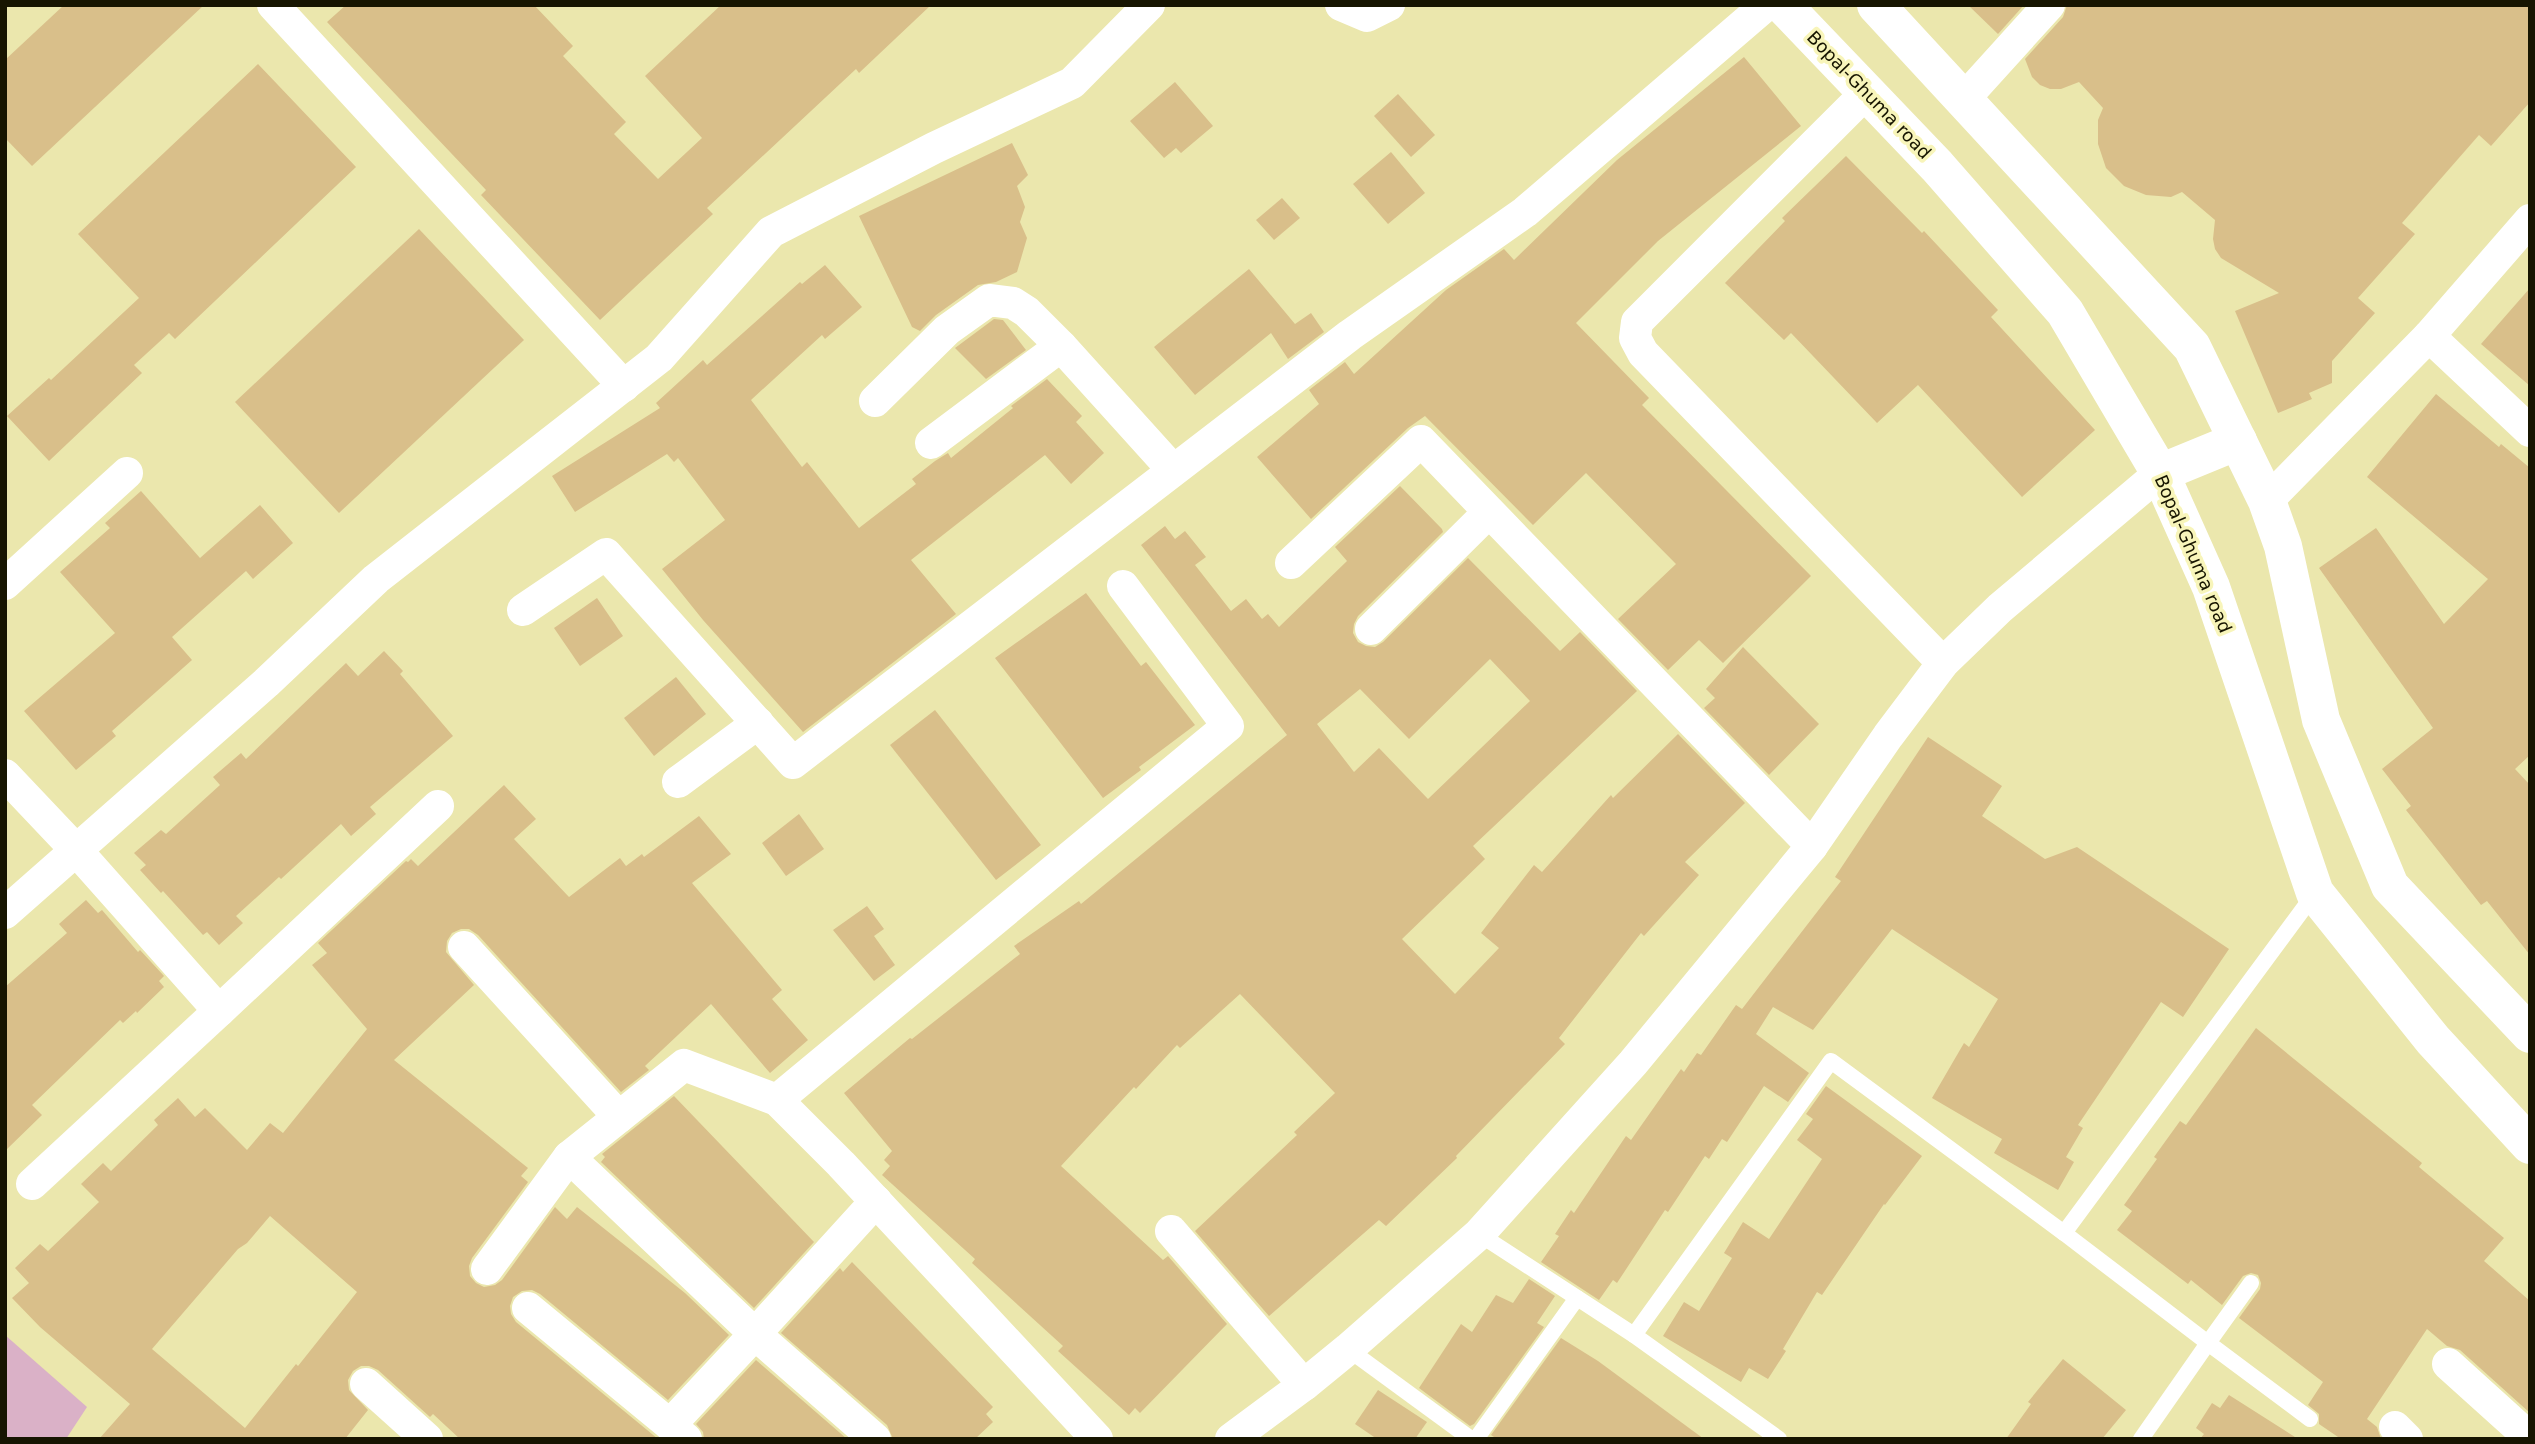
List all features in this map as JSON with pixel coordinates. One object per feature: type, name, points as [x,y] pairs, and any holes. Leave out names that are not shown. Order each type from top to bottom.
[{"type":"street","points":[[273,5],[625,386]]},
{"type":"street","points":[[5,913],[266,683],[376,579],[659,358],[771,232],[934,148],[1072,83],[1149,5]]},
{"type":"street","points":[[1341,5],[1367,16],[1388,5]]},
{"type":"street","points":[[523,610],[606,554],[793,763],[1350,334],[1525,212],[1766,5]]},
{"type":"street","name":"Bopal-Ghuma road","points":[[1783,5],[1937,166],[2065,312],[2160,472],[2211,587],[2315,893],[2434,1040],[2530,1145]]},
{"type":"street","points":[[1876,5],[2192,347],[2267,501],[2283,546],[2321,720],[2390,886],[2530,1034]]},
{"type":"street","points":[[1963,100],[2049,5]]},
{"type":"street","points":[[1867,92],[1637,322],[1635,338],[1643,354],[1943,663]]},
{"type":"street","points":[[2267,501],[2429,336],[2530,219]]},
{"type":"street","points":[[875,401],[947,330],[989,300],[1013,303],[1027,312],[1061,346],[1174,470]]},
{"type":"street","points":[[2429,336],[2530,431]]},
{"type":"street","points":[[930,443],[1061,346]]},
{"type":"street","points":[[1291,563],[1421,441],[1812,846]]},
{"type":"street","points":[[1231,1439],[1348,1349],[1479,1234],[1633,1063],[1812,846],[1888,736],[1943,663],[2000,608],[2160,472],[2238,442]]},
{"type":"street","points":[[5,584],[127,473]]},
{"type":"street","points":[[1371,629],[1489,512]]},
{"type":"street","points":[[777,1100],[1228,726],[1123,586]]},
{"type":"street","points":[[678,782],[758,723]]},
{"type":"street","points":[[5,775],[76,849],[219,1011]]},
{"type":"street","points":[[32,1184],[438,806]]},
{"type":"street","points":[[464,947],[619,1117]]},
{"type":"street","points":[[487,1269],[569,1157],[684,1065],[777,1100],[876,1201],[1097,1439]]},
{"type":"street","points":[[569,1157],[755,1334],[875,1439]]},
{"type":"street","points":[[528,1308],[678,1432],[755,1334],[876,1201]]},
{"type":"street","points":[[1171,1231],[1304,1385]]},
{"type":"street","points":[[2448,1364],[2530,1437]]},
{"type":"street","points":[[366,1384],[427,1439]]},
{"type":"lane","points":[[2064,1233],[2315,893]]},
{"type":"lane","points":[[1634,1335],[1831,1061],[2310,1419]]},
{"type":"lane","points":[[1479,1234],[1634,1335],[1759,1433],[1779,1439]]},
{"type":"lane","points":[[2141,1439],[2250,1283]]},
{"type":"lane","points":[[1476,1439],[1577,1298]]},
{"type":"lane","points":[[1348,1349],[1471,1439]]},
{"type":"shaded area","points":[[5,1335],[87,1407],[66,1439],[5,1439]]},
{"type":"building","points":[[64,5],[204,5],[32,166],[5,138],[5,60]]},
{"type":"building","points":[[346,5],[534,5],[573,46],[563,56],[626,122],[614,134],[658,179],[702,138],[645,76],[721,5],[931,5],[859,73],[856,69],[707,208],[713,214],[600,320],[481,195],[486,190],[327,22]]},
{"type":"building","points":[[1968,5],[2024,5],[1998,34]]},
{"type":"building","points":[[2067,5],[2530,5],[2530,102],[2491,146],[2479,135],[2402,223],[2415,234],[2358,298],[2375,313],[2332,361],[2332,383],[2309,393],[2312,399],[2278,413],[2235,311],[2279,293],[2221,258],[2213,239],[2215,220],[2182,192],[2171,197],[2146,195],[2124,186],[2106,168],[2098,144],[2098,120],[2103,108],[2079,82],[2061,89],[2050,89],[2040,85],[2032,77],[2025,59],[2063,17]]},
{"type":"building","points":[[1744,57],[1801,126],[1658,241],[1576,323],[1649,398],[1642,405],[1811,576],[1723,663],[1699,640],[1668,670],[1618,619],[1676,564],[1586,473],[1533,525],[1425,416],[1408,428],[1311,519],[1257,457],[1319,404],[1309,390],[1345,362],[1354,374],[1446,290],[1504,249],[1514,260],[1617,160]]},
{"type":"building","points":[[258,64],[356,167],[175,339],[169,333],[134,365],[142,373],[49,461],[7,416],[49,378],[51,380],[139,298],[78,234]]},
{"type":"building","points":[[1175,82],[1213,126],[1181,153],[1176,148],[1164,158],[1130,121]]},
{"type":"building","points":[[1398,94],[1435,135],[1411,157],[1374,116]]},
{"type":"building","points":[[1012,143],[1028,175],[1017,186],[1025,207],[1020,222],[1027,238],[1017,272],[996,282],[978,285],[936,315],[920,331],[912,327],[859,216]]},
{"type":"building","points":[[1391,152],[1425,193],[1388,224],[1353,184]]},
{"type":"building","points":[[1846,156],[1922,233],[1924,231],[1998,310],[1991,317],[2095,430],[2022,497],[1918,385],[1877,423],[1791,333],[1784,340],[1725,283],[1785,221],[1782,218]]},
{"type":"building","points":[[1282,198],[1300,218],[1274,240],[1256,220]]},
{"type":"building","points":[[419,229],[524,340],[339,513],[235,402]]},
{"type":"building","points":[[825,265],[862,307],[825,339],[822,335],[751,400],[802,467],[807,462],[859,528],[916,484],[912,479],[948,453],[951,458],[1047,379],[1082,416],[1076,422],[1104,453],[1071,484],[1045,455],[911,560],[956,614],[803,732],[703,620],[662,569],[725,520],[678,458],[674,462],[667,454],[575,512],[552,476],[660,408],[656,403],[703,360],[707,365],[800,282],[802,284]]},
{"type":"building","points":[[1249,269],[1295,324],[1311,313],[1324,332],[1288,359],[1271,333],[1195,395],[1154,347]]},
{"type":"building","points":[[2530,288],[2530,386],[2481,344]]},
{"type":"building","points":[[994,319],[1003,320],[1026,350],[986,379],[955,348]]},
{"type":"building","points":[[2436,394],[2499,447],[2501,444],[2530,468],[2530,755],[2515,769],[2530,785],[2530,955],[2487,901],[2481,905],[2406,810],[2411,806],[2382,769],[2433,728],[2319,568],[2376,528],[2444,624],[2488,579],[2367,477]]},
{"type":"building","points":[[1400,486],[1443,532],[1358,616],[1353,633],[1358,642],[1375,647],[1383,642],[1468,558],[1560,651],[1580,632],[1637,691],[1473,846],[1485,859],[1402,939],[1455,994],[1499,948],[1481,933],[1534,865],[1542,872],[1611,795],[1613,798],[1678,734],[1745,803],[1685,862],[1699,875],[1644,936],[1641,933],[1559,1038],[1565,1044],[1456,1156],[1457,1158],[1386,1226],[1379,1220],[1269,1316],[1195,1231],[1297,1135],[1294,1132],[1335,1093],[1240,994],[1180,1048],[1177,1045],[1136,1089],[1134,1087],[1061,1166],[1163,1260],[1168,1256],[1227,1324],[1140,1413],[1135,1408],[1129,1415],[1058,1351],[1063,1346],[972,1263],[975,1259],[882,1175],[890,1166],[884,1160],[892,1151],[844,1093],[910,1038],[1020,954],[1014,946],[1079,901],[1081,904],[1287,735],[1141,545],[1165,526],[1175,539],[1185,531],[1206,557],[1195,565],[1231,611],[1246,599],[1262,619],[1268,614],[1279,627],[1347,561],[1335,547]],"holes":[[[1490,659],[1530,701],[1428,799],[1379,748],[1354,772],[1317,724],[1360,689],[1409,739]]]},
{"type":"building","points":[[141,491],[200,558],[260,505],[293,543],[253,579],[246,571],[172,637],[192,660],[112,731],[116,736],[76,770],[24,711],[115,633],[60,572],[110,528],[105,523]]},
{"type":"building","points":[[1086,593],[1141,666],[1146,662],[1195,725],[1103,798],[995,658]]},
{"type":"building","points":[[597,598],[623,636],[580,666],[554,628]]},
{"type":"building","points":[[1743,647],[1819,724],[1769,775],[1704,708],[1715,698],[1706,689]]},
{"type":"building","points":[[384,651],[403,671],[400,674],[453,736],[370,807],[376,814],[351,836],[341,824],[281,879],[279,877],[236,916],[243,923],[219,945],[207,932],[203,935],[163,891],[161,893],[140,870],[146,865],[134,853],[161,830],[166,834],[220,785],[213,777],[241,753],[246,759],[346,663],[358,676]]},
{"type":"building","points":[[676,677],[706,714],[654,756],[624,718]]},
{"type":"building","points":[[935,710],[1041,845],[996,880],[890,745]]},
{"type":"building","points":[[1928,737],[2002,786],[1982,816],[2045,859],[2077,847],[2229,949],[2183,1017],[2161,1002],[2078,1125],[2083,1128],[2066,1157],[2074,1162],[2058,1190],[1994,1153],[2002,1139],[1932,1098],[1964,1043],[1969,1047],[1998,999],[1892,929],[1813,1030],[1773,1007],[1756,1034],[1809,1073],[1788,1102],[1764,1086],[1727,1142],[1722,1139],[1709,1159],[1705,1156],[1668,1212],[1665,1210],[1617,1283],[1613,1280],[1599,1300],[1541,1262],[1559,1236],[1555,1234],[1571,1210],[1574,1213],[1626,1136],[1631,1140],[1681,1069],[1684,1072],[1697,1053],[1701,1055],[1736,1005],[1742,1009],[1841,881],[1835,877]]},
{"type":"building","points":[[504,785],[536,819],[514,839],[569,897],[620,858],[626,866],[642,854],[644,857],[699,816],[731,854],[692,883],[782,990],[772,999],[808,1040],[770,1073],[711,1004],[645,1066],[649,1070],[621,1092],[478,935],[469,929],[452,933],[447,941],[446,952],[474,985],[394,1060],[528,1168],[521,1176],[528,1182],[472,1258],[470,1276],[476,1283],[484,1287],[495,1285],[502,1280],[555,1207],[567,1219],[577,1207],[685,1293],[729,1335],[668,1400],[540,1294],[532,1290],[522,1291],[513,1297],[510,1306],[516,1322],[658,1439],[460,1439],[433,1414],[430,1417],[378,1370],[361,1366],[353,1371],[348,1380],[349,1390],[368,1410],[345,1439],[99,1439],[130,1404],[40,1327],[12,1298],[29,1283],[15,1268],[40,1244],[48,1251],[99,1202],[81,1184],[103,1163],[111,1171],[158,1125],[154,1120],[178,1098],[195,1117],[205,1108],[247,1150],[270,1123],[283,1133],[367,1029],[312,965],[327,953],[318,943],[406,861],[411,859],[418,866]],"holes":[[[270,1216],[357,1292],[245,1428],[152,1349]]]},
{"type":"building","points":[[799,814],[824,849],[786,876],[762,843]]},
{"type":"building","points":[[86,900],[98,913],[102,910],[138,952],[140,950],[164,976],[159,981],[164,987],[137,1013],[136,1011],[123,1023],[120,1020],[32,1105],[42,1115],[5,1151],[5,987],[67,933],[59,924]]},
{"type":"building","points":[[867,906],[884,929],[874,936],[895,965],[874,981],[833,930]]},
{"type":"building","points":[[2256,1028],[2422,1163],[2419,1167],[2504,1238],[2484,1261],[2530,1301],[2530,1413],[2460,1350],[2447,1346],[2427,1329],[2367,1419],[2377,1427],[2381,1439],[2341,1439],[2319,1424],[2319,1414],[2308,1405],[2323,1382],[2239,1318],[2260,1289],[2258,1275],[2251,1273],[2243,1276],[2222,1305],[2191,1280],[2188,1284],[2117,1230],[2132,1211],[2124,1205],[2157,1159],[2154,1157],[2180,1121],[2186,1125]]},
{"type":"building","points":[[1826,1086],[1922,1156],[1884,1204],[1822,1295],[1817,1292],[1768,1379],[1749,1368],[1741,1382],[1663,1336],[1684,1302],[1699,1311],[1732,1258],[1724,1253],[1743,1222],[1769,1239],[1822,1159],[1797,1140],[1813,1119],[1806,1114]]},
{"type":"building","points":[[674,1096],[814,1242],[754,1308],[601,1162],[605,1157],[602,1154]]},
{"type":"building","points":[[852,1262],[993,1407],[986,1414],[993,1422],[975,1439],[893,1439],[887,1425],[781,1333],[840,1268],[843,1272]]},
{"type":"building","points":[[1529,1279],[1555,1296],[1537,1323],[1544,1327],[1470,1426],[1419,1388],[1461,1324],[1472,1332],[1496,1295],[1513,1303]]},
{"type":"building","points":[[1561,1338],[1598,1361],[1704,1439],[1497,1439],[1491,1435]]},
{"type":"building","points":[[2063,1359],[2126,1410],[2102,1439],[2006,1439],[2031,1404],[2028,1402]]},
{"type":"building","points":[[756,1360],[847,1439],[704,1439],[703,1432],[696,1424]]},
{"type":"building","points":[[1378,1390],[1427,1422],[1415,1439],[1377,1439],[1355,1424]]},
{"type":"building","points":[[2229,1395],[2298,1439],[2200,1439],[2204,1434],[2196,1428],[2212,1403],[2220,1408]]}]
